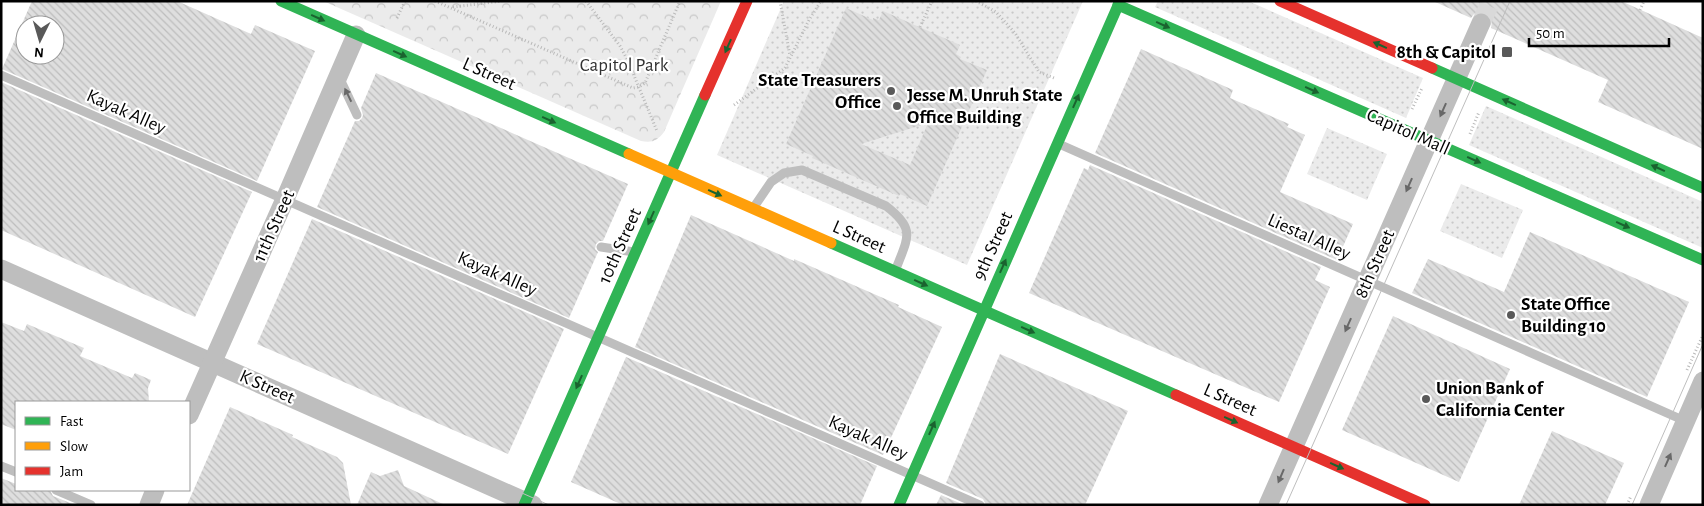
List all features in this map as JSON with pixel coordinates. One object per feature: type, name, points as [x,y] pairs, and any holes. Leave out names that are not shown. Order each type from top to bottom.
[{"type":"main road","name":"L Street","points":[[281,1],[1425,505]]},
{"type":"main road","name":"10th Street","points":[[527,504],[670,173],[747,1]]},
{"type":"main road","points":[[1280,1],[1703,188]]},
{"type":"main road","name":"Capitol Mall","points":[[1118,3],[1703,260]]},
{"type":"main road","name":"9th Street","points":[[899,505],[1118,3]]},
{"type":"street","name":"8th Street","points":[[1268,505],[1481,23]]},
{"type":"street","name":"11th Street","points":[[190,413],[286,199],[356,35]]},
{"type":"street","name":"K Street","points":[[1,269],[527,504]]},
{"type":"street","points":[[1649,505],[1703,381]]},
{"type":"street","points":[[148,505],[155,491]]},
{"type":"lane","name":"Kayak Alley","points":[[1,75],[980,505]]},
{"type":"lane","points":[[338,76],[358,115]]},
{"type":"lane","name":"Liestal Alley","points":[[1057,143],[1685,422]]},
{"type":"lane","points":[[752,210],[771,182],[784,173],[802,170],[878,202],[892,210],[905,224],[906,242],[895,272]]},
{"type":"lane","points":[[600,247],[636,252]]},
{"type":"lane","points":[[1,466],[15,472]]},
{"type":"lane","points":[[58,491],[91,505]]},
{"type":"path","points":[[397,18],[405,1]]},
{"type":"path","points":[[435,1],[633,88],[645,83],[680,1]]},
{"type":"path","points":[[450,8],[502,1]]},
{"type":"path","points":[[586,1],[620,46],[658,131]]},
{"type":"path","points":[[780,1],[790,56]]},
{"type":"path","points":[[734,105],[785,68],[809,20],[821,1]]},
{"type":"path","points":[[920,27],[932,1]]},
{"type":"path","points":[[976,1],[996,12],[1015,32],[1039,72],[1054,78]]},
{"type":"path","points":[[1640,10],[1644,1]]},
{"type":"path","points":[[1409,117],[1424,82]]},
{"type":"path","points":[[1466,142],[1482,106]]},
{"type":"green space","name":"Capitol Park","points":[[323,1],[721,1],[664,132],[654,141],[648,142],[641,141]]},
{"type":"green space","points":[[784,1],[1083,1],[967,265],[717,155]]},
{"type":"green space","points":[[1158,1],[1248,1],[1423,78],[1406,118],[1155,7]]},
{"type":"green space","points":[[1486,106],[1703,202],[1703,248],[1469,145]]},
{"type":"green space","points":[[1327,128],[1387,154],[1367,200],[1307,174]]},
{"type":"green space","points":[[1461,184],[1523,210],[1502,258],[1440,231]]},
{"type":"building","points":[[32,1],[177,1],[251,34],[255,25],[315,51],[257,181],[2,69],[15,40],[15,65],[65,65],[65,15],[26,15]]},
{"type":"building","points":[[1433,1],[1621,1],[1703,38],[1703,149],[1598,102],[1608,80],[1491,28],[1492,21],[1486,13],[1479,12],[1471,18]]},
{"type":"building","name":"Jesse M. Unruh State Office Building","points":[[846,8],[873,20],[873,18],[879,20],[883,11],[960,45],[956,54],[961,57],[960,59],[987,70],[927,206],[900,194],[899,196],[812,158],[813,156],[786,144]],"holes":[[[928,123],[910,165],[861,144]]]},
{"type":"building","points":[[1141,49],[1233,90],[1230,98],[1289,124],[1287,127],[1305,135],[1280,192],[1353,224],[1337,260],[1095,153]]},
{"type":"building","points":[[376,73],[628,184],[603,241],[599,241],[596,244],[595,249],[598,252],[569,318],[317,207],[355,121],[359,121],[362,118],[361,108]]},
{"type":"building","points":[[1,82],[252,192],[195,317],[1,230]]},
{"type":"building","points":[[1090,165],[1321,267],[1315,280],[1330,287],[1279,402],[1029,293],[1084,168],[1088,170]]},
{"type":"building","points":[[691,215],[899,305],[898,307],[942,327],[883,455],[635,347]]},
{"type":"building","points":[[312,219],[564,329],[508,454],[257,344]]},
{"type":"building","name":"State Office Building 10","points":[[1530,232],[1689,302],[1647,397],[1412,293],[1428,259],[1504,292]]},
{"type":"building","name":"Union Bank of California Center","points":[[1393,316],[1510,369],[1459,482],[1342,430]]},
{"type":"building","points":[[1,322],[24,331],[27,324],[84,348],[80,356],[132,378],[135,373],[151,380],[148,388],[149,401],[15,401],[15,430],[1,424]]},
{"type":"building","points":[[1000,354],[1128,411],[1085,505],[986,505],[983,499],[946,483]]},
{"type":"building","points":[[626,357],[877,466],[860,505],[623,505],[571,482]]},
{"type":"building","points":[[230,407],[337,457],[343,463],[351,505],[187,505]]},
{"type":"building","points":[[1552,431],[1624,463],[1605,505],[1519,505]]},
{"type":"building","points":[[398,470],[404,486],[445,505],[357,505],[371,472],[380,476]]},
{"type":"building","points":[[1,478],[15,484],[15,491],[50,491],[53,496],[75,505],[1,505]]},
{"type":"building","points":[[941,495],[964,505],[936,505]]},
{"type":"tunnel","points":[[1481,23],[1491,1]]},
{"type":"tram line","points":[[1286,505],[1510,1]]},
{"type":"tram line","points":[[1,262],[549,505]]},
{"type":"tram line","points":[[1,277],[520,505]]},
{"type":"tram line","points":[[1632,505],[1703,344]]},
{"type":"traffic: fast","points":[[281,1],[629,154]]},
{"type":"traffic: fast","points":[[899,505],[1120,1]]},
{"type":"traffic: fast","points":[[1118,5],[1703,260]]},
{"type":"traffic: fast","points":[[1432,68],[1703,188]]},
{"type":"traffic: fast","points":[[524,505],[705,95]]},
{"type":"traffic: fast","points":[[831,243],[1176,395]]},
{"type":"traffic: slow","points":[[629,154],[831,243]]},
{"type":"traffic: jam","points":[[705,95],[747,1]]},
{"type":"traffic: jam","points":[[1280,1],[1432,68]]},
{"type":"traffic: jam","points":[[1176,395],[1425,505]]},
{"type":"place","name":"8th & Capitol","points":[[1507,52]]},
{"type":"place","name":"State Treasurers Office","points":[[891,91]]},
{"type":"place","name":"Jesse M. Unruh State Office Building","points":[[897,106]]},
{"type":"place","name":"State Office Building 10","points":[[1511,315]]},
{"type":"place","name":"Union Bank of California Center","points":[[1426,399]]}]
